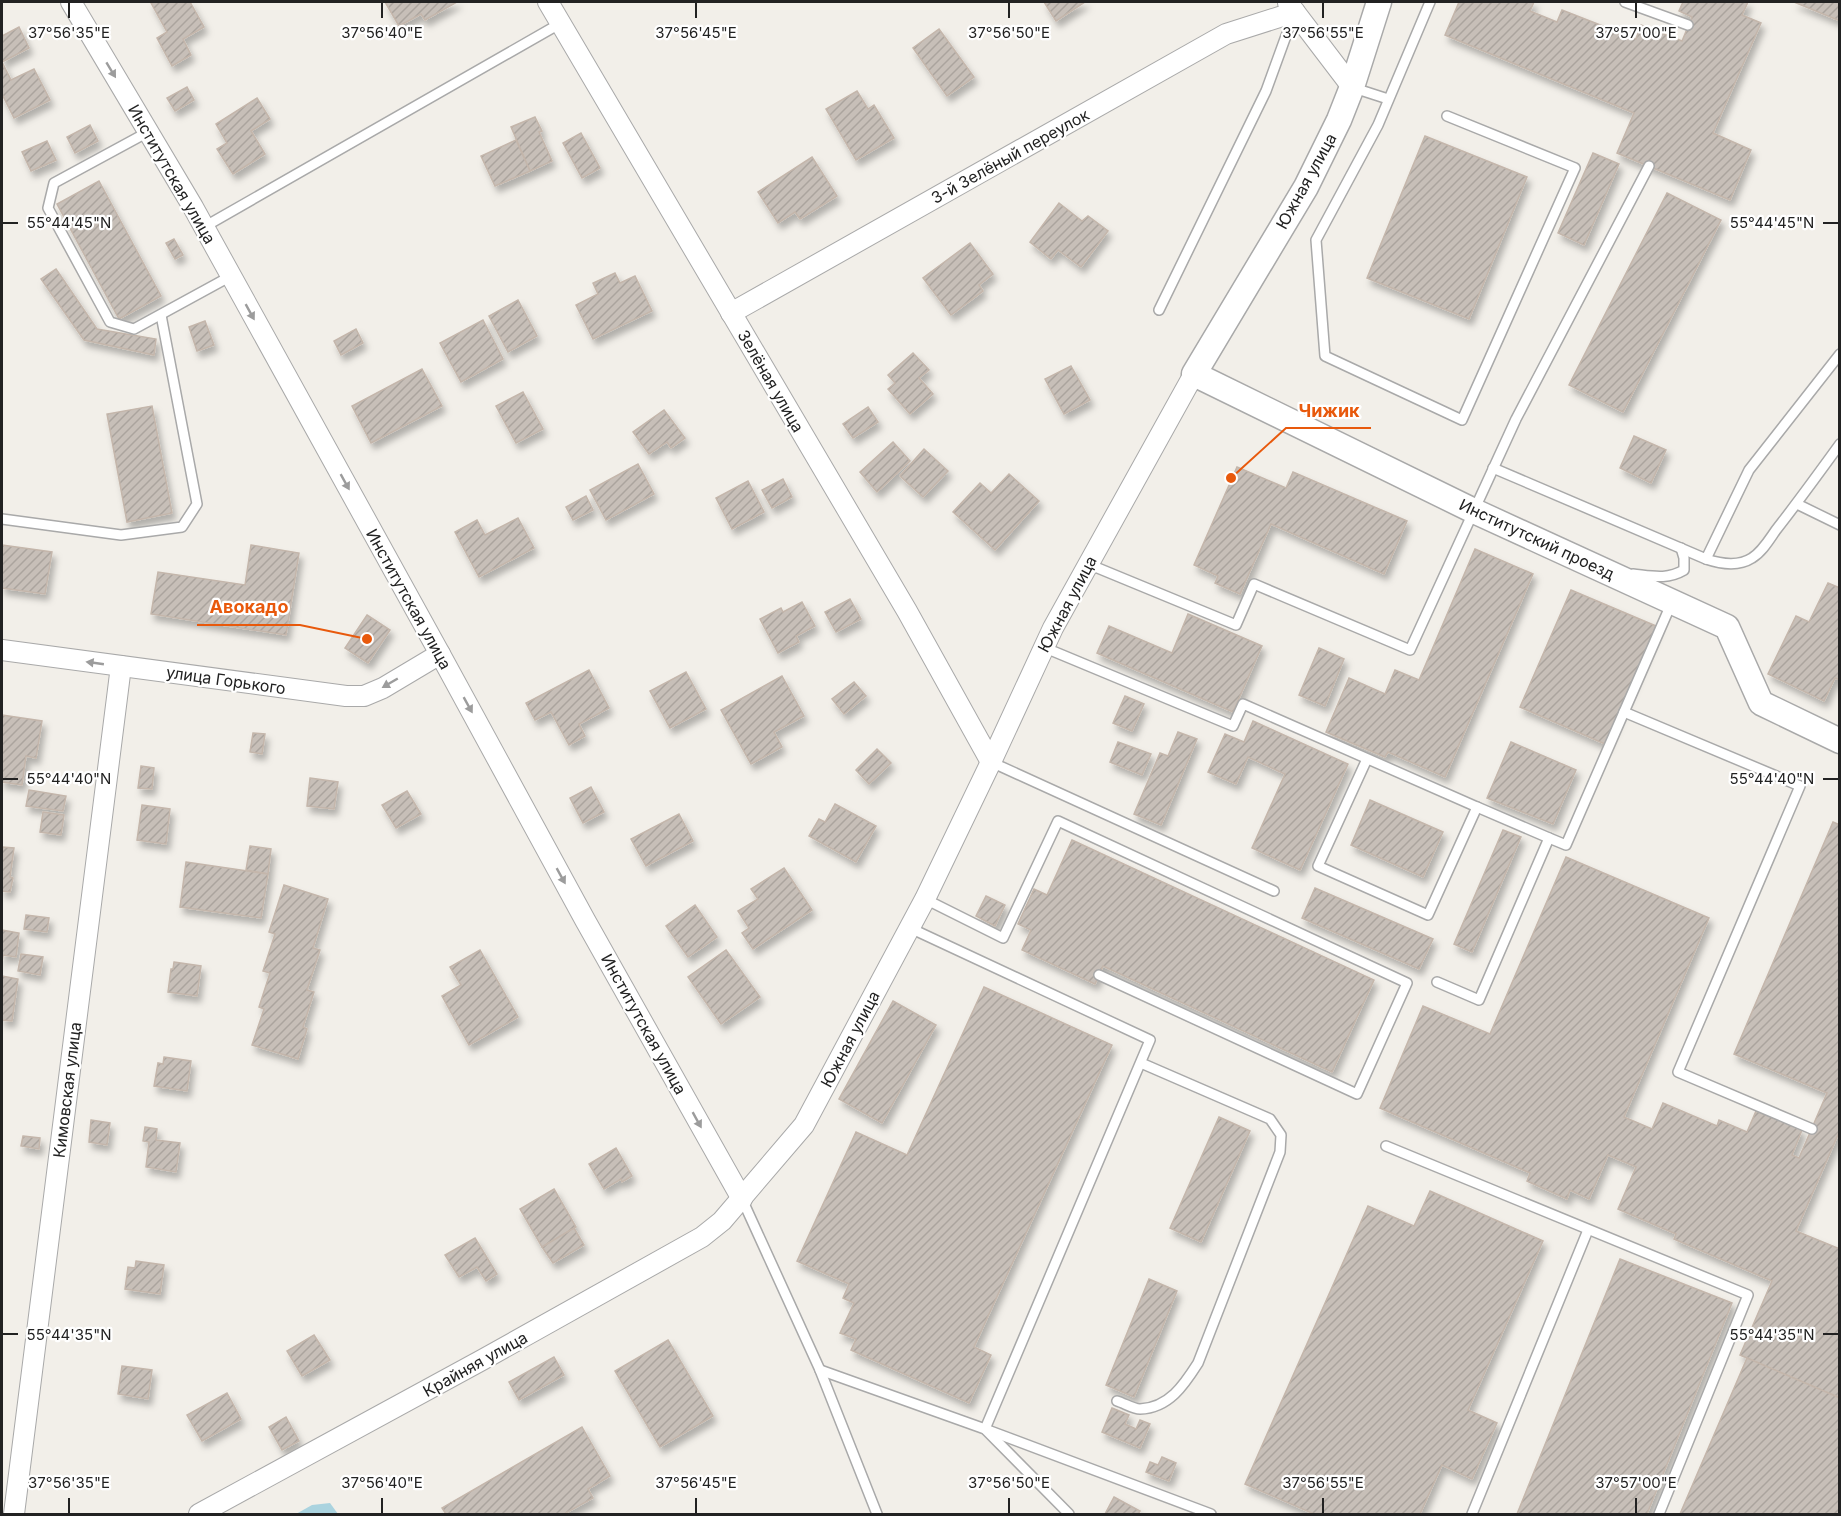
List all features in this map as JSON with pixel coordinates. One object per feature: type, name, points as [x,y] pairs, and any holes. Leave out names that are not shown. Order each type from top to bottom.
[{"type":"street","name":"Институтская улица","points":[[70,2],[204,227],[585,920],[742,1199]]},
{"type":"street","name":"Зелёная улица","points":[[548,2],[907,611],[991,762]]},
{"type":"street","name":"Южная улица","points":[[742,1199],[804,1125],[925,899],[1043,647],[1194,374],[1306,187],[1339,120],[1379,2]]},
{"type":"street","points":[[1291,7],[1352,87]]},
{"type":"street","name":"3-й Зелёный переулок","points":[[731,313],[1226,34],[1291,7]]},
{"type":"street","name":"Институтский проезд","points":[[1194,374],[1474,511],[1727,627],[1761,703],[1839,741]]},
{"type":"street","name":"улица Горького","points":[[2,650],[346,696],[364,696],[383,688],[440,654]]},
{"type":"street","name":"Кимовская улица","points":[[14,1515],[121,666]]},
{"type":"street","name":"Крайняя улица","points":[[199,1515],[702,1237],[722,1221],[742,1199]]},
{"type":"lane","points":[[1430,2],[1378,125],[1316,240],[1324,356],[1462,420],[1575,168],[1447,116]]},
{"type":"lane","points":[[1625,2],[1688,25]]},
{"type":"lane","points":[[1159,310],[1266,91],[1291,7]]},
{"type":"lane","points":[[204,227],[561,23]]},
{"type":"lane","points":[[1352,87],[1388,99]]},
{"type":"lane","points":[[148,132],[54,183],[48,208],[110,322],[134,329],[231,276]]},
{"type":"lane","points":[[1088,564],[1236,625],[1254,584],[1410,650],[1516,419],[1649,166]]},
{"type":"lane","points":[[2,519],[121,535],[182,527],[197,504],[161,315]]},
{"type":"lane","points":[[1706,559],[1749,470],[1839,354]]},
{"type":"lane","points":[[1493,468],[1706,559],[1731,564],[1752,558],[1761,550],[1839,444]]},
{"type":"lane","points":[[1797,504],[1839,525]]},
{"type":"lane","points":[[1604,570],[1660,577],[1673,576],[1684,570],[1681,548]]},
{"type":"lane","points":[[1043,647],[1233,726],[1243,704],[1566,845],[1672,602]]},
{"type":"lane","points":[[1624,712],[1800,786],[1678,1072],[1812,1129]]},
{"type":"lane","points":[[1367,759],[1318,866],[1428,915],[1477,807]]},
{"type":"lane","points":[[991,762],[1274,891]]},
{"type":"lane","points":[[925,899],[1003,938],[1058,821],[1407,982],[1357,1094],[1099,975]]},
{"type":"lane","points":[[1437,982],[1479,1000],[1549,838]]},
{"type":"lane","points":[[910,928],[1150,1040],[985,1429]]},
{"type":"lane","points":[[1117,1401],[1138,1409],[1164,1403],[1183,1386],[1198,1363],[1280,1152],[1281,1135],[1270,1119],[1141,1063]]},
{"type":"lane","points":[[1386,1146],[1748,1295],[1659,1515]]},
{"type":"lane","points":[[742,1199],[820,1370],[877,1515]]},
{"type":"lane","points":[[1472,1515],[1588,1230]]},
{"type":"lane","points":[[820,1370],[985,1429],[1211,1515]]},
{"type":"lane","points":[[985,1429],[1069,1515]]},
{"type":"water","points":[[330,1503],[338,1514],[296,1514],[312,1505]]},
{"type":"building","points":[[190,2],[204,27],[183,39],[191,55],[172,66],[157,38],[167,32],[151,3]]},
{"type":"building","points":[[385,2],[457,2],[425,20],[421,14],[399,26]]},
{"type":"building","points":[[1044,2],[1085,2],[1056,21]]},
{"type":"building","points":[[1459,2],[1534,2],[1530,11],[1557,22],[1562,10],[1636,39],[1641,25],[1682,41],[1692,17],[1679,11],[1683,2],[1748,2],[1742,15],[1761,23],[1713,133],[1751,150],[1730,200],[1617,153],[1634,113],[1445,35]]},
{"type":"building","points":[[1794,2],[1840,2],[1840,21]]},
{"type":"building","points":[[19,27],[29,48],[2,62],[2,36]]},
{"type":"building","points":[[939,29],[974,77],[947,96],[913,48]]},
{"type":"building","points":[[3,64],[11,80],[34,69],[50,100],[14,118],[2,94]]},
{"type":"building","points":[[187,87],[194,100],[175,111],[167,98]]},
{"type":"building","points":[[857,91],[868,109],[874,105],[894,138],[856,160],[826,109]]},
{"type":"building","points":[[257,98],[270,119],[251,131],[265,154],[233,174],[217,149],[227,143],[216,124]]},
{"type":"building","points":[[535,117],[552,161],[530,171],[511,127]]},
{"type":"building","points":[[90,125],[98,141],[75,153],[67,137]]},
{"type":"building","points":[[581,133],[600,168],[582,178],[563,143]]},
{"type":"building","points":[[1425,136],[1527,177],[1469,319],[1367,278]]},
{"type":"building","points":[[516,140],[530,171],[495,186],[481,156]]},
{"type":"building","points":[[47,141],[56,160],[31,171],[22,152]]},
{"type":"building","points":[[1593,153],[1619,164],[1584,245],[1558,233]]},
{"type":"building","points":[[812,157],[837,196],[800,219],[795,212],[778,223],[758,192]]},
{"type":"building","points":[[99,181],[161,296],[119,319],[57,204]]},
{"type":"building","points":[[1667,193],[1721,220],[1623,412],[1569,385]]},
{"type":"building","points":[[1059,203],[1082,221],[1088,216],[1108,231],[1081,267],[1058,250],[1051,259],[1030,242]]},
{"type":"building","points":[[174,239],[183,255],[175,259],[166,243]]},
{"type":"building","points":[[970,243],[993,274],[979,285],[983,291],[951,315],[923,278]]},
{"type":"building","points":[[56,269],[97,329],[156,339],[154,355],[84,340],[41,279]]},
{"type":"building","points":[[615,273],[620,283],[635,276],[652,311],[593,339],[576,305],[598,294],[593,283]]},
{"type":"building","points":[[518,300],[537,336],[508,352],[489,316]]},
{"type":"building","points":[[483,320],[503,359],[461,382],[440,343]]},
{"type":"building","points":[[205,321],[214,345],[197,351],[189,327]]},
{"type":"building","points":[[356,329],[363,343],[341,355],[334,341]]},
{"type":"building","points":[[913,353],[929,370],[919,378],[933,394],[910,414],[888,389],[895,383],[888,375]]},
{"type":"building","points":[[1071,366],[1090,400],[1064,414],[1045,379]]},
{"type":"building","points":[[422,369],[442,406],[371,443],[352,406]]},
{"type":"building","points":[[523,392],[543,429],[516,443],[496,406]]},
{"type":"building","points":[[152,406],[172,513],[127,522],[107,414]]},
{"type":"building","points":[[868,407],[878,422],[853,438],[843,424]]},
{"type":"building","points":[[664,410],[685,438],[671,448],[667,442],[649,454],[633,432]]},
{"type":"building","points":[[1634,436],[1666,450],[1651,483],[1620,468]]},
{"type":"building","points":[[893,442],[910,461],[877,492],[860,472]]},
{"type":"building","points":[[924,449],[948,471],[923,497],[900,476]]},
{"type":"building","points":[[638,464],[654,494],[606,520],[590,490]]},
{"type":"building","points":[[1237,467],[1286,488],[1293,472],[1407,521],[1384,574],[1271,524],[1240,594],[1215,583],[1218,576],[1194,565]]},
{"type":"building","points":[[1009,474],[1039,501],[995,550],[953,512],[980,483],[991,493]]},
{"type":"building","points":[[783,479],[792,497],[772,508],[762,490]]},
{"type":"building","points":[[748,481],[764,512],[732,529],[716,498]]},
{"type":"building","points":[[586,496],[593,510],[573,520],[566,507]]},
{"type":"building","points":[[518,518],[534,548],[479,577],[455,532],[477,520],[485,535]]},
{"type":"building","points":[[2,545],[52,552],[45,594],[2,588]]},
{"type":"building","points":[[251,545],[299,553],[286,635],[151,614],[158,572],[245,585]]},
{"type":"building","points":[[1475,549],[1533,574],[1445,777],[1388,752],[1385,757],[1326,732],[1349,678],[1385,694],[1395,670],[1419,680]]},
{"type":"building","points":[[1828,583],[1840,588],[1840,680],[1835,678],[1824,701],[1768,674],[1796,616],[1809,622]]},
{"type":"building","points":[[1571,590],[1656,626],[1605,744],[1520,707]]},
{"type":"building","points":[[850,599],[861,619],[836,632],[825,612]]},
{"type":"building","points":[[802,602],[815,626],[796,636],[799,642],[778,653],[760,619],[781,608],[783,612]]},
{"type":"building","points":[[1188,614],[1262,646],[1233,712],[1097,653],[1109,626],[1172,653]]},
{"type":"building","points":[[367,615],[390,630],[368,663],[345,648]]},
{"type":"building","points":[[1319,648],[1344,659],[1325,706],[1299,695]]},
{"type":"building","points":[[589,670],[609,708],[579,724],[585,736],[569,745],[551,712],[535,720],[526,703]]},
{"type":"building","points":[[686,672],[706,709],[670,728],[650,691]]},
{"type":"building","points":[[782,676],[804,716],[774,732],[782,747],[751,764],[721,710]]},
{"type":"building","points":[[854,682],[866,696],[844,714],[832,699]]},
{"type":"building","points":[[1125,696],[1144,704],[1132,731],[1113,723]]},
{"type":"building","points":[[2,715],[42,721],[36,758],[26,756],[22,785],[2,782]]},
{"type":"building","points":[[1253,721],[1348,764],[1300,870],[1252,848],[1285,774],[1248,757],[1236,784],[1208,772],[1225,734],[1244,742]]},
{"type":"building","points":[[1178,732],[1197,739],[1161,825],[1134,814],[1160,753],[1168,756]]},
{"type":"building","points":[[253,733],[265,734],[262,754],[250,752]]},
{"type":"building","points":[[1118,742],[1151,754],[1142,775],[1110,762]]},
{"type":"building","points":[[1511,742],[1576,770],[1553,824],[1487,798]]},
{"type":"building","points":[[877,749],[891,763],[869,784],[856,770]]},
{"type":"building","points":[[141,766],[154,768],[152,789],[138,788]]},
{"type":"building","points":[[310,778],[338,782],[334,809],[307,806]]},
{"type":"building","points":[[591,787],[604,812],[583,823],[570,798]]},
{"type":"building","points":[[29,790],[66,796],[63,811],[26,806]]},
{"type":"building","points":[[407,791],[421,814],[396,828],[382,805]]},
{"type":"building","points":[[1370,800],[1443,832],[1423,877],[1351,845]]},
{"type":"building","points":[[835,804],[876,826],[856,862],[809,836],[819,819],[825,822]]},
{"type":"building","points":[[142,805],[170,809],[166,844],[137,840]]},
{"type":"building","points":[[43,812],[64,815],[61,835],[40,832]]},
{"type":"building","points":[[679,814],[693,841],[646,866],[631,839]]},
{"type":"building","points":[[1833,822],[1840,825],[1840,1130],[1796,1231],[1840,1249],[1840,1398],[1740,1355],[1772,1281],[1674,1239],[1676,1234],[1618,1209],[1636,1167],[1608,1155],[1589,1199],[1570,1190],[1567,1199],[1527,1181],[1530,1173],[1380,1108],[1423,1006],[1490,1034],[1566,857],[1709,918],[1624,1117],[1652,1129],[1663,1103],[1717,1126],[1719,1120],[1747,1132],[1756,1111],[1802,1130],[1792,1155],[1799,1158],[1827,1093],[1734,1054]]},
{"type":"building","points":[[1503,830],[1521,837],[1472,952],[1454,944]]},
{"type":"building","points":[[1072,840],[1374,980],[1332,1072],[1103,966],[1095,984],[1022,950],[1031,930],[1018,924],[1034,889],[1047,895]]},
{"type":"building","points":[[250,846],[271,849],[268,874],[246,870]]},
{"type":"building","points":[[2,847],[14,848],[10,892],[2,891]]},
{"type":"building","points":[[186,862],[268,874],[261,918],[180,907]]},
{"type":"building","points":[[784,868],[812,910],[753,949],[742,933],[749,928],[738,911],[758,899],[751,889]]},
{"type":"building","points":[[284,885],[328,899],[313,948],[320,950],[307,990],[314,992],[303,1027],[307,1029],[298,1059],[252,1045],[264,1009],[259,1007],[270,973],[263,971],[275,934],[269,932]]},
{"type":"building","points":[[1315,888],[1433,939],[1419,969],[1302,918]]},
{"type":"building","points":[[986,896],[1005,905],[995,926],[976,916]]},
{"type":"building","points":[[695,905],[717,937],[688,957],[666,926]]},
{"type":"building","points":[[26,915],[49,918],[47,932],[24,929]]},
{"type":"building","points":[[2,930],[19,933],[16,957],[3,955],[2,963]]},
{"type":"building","points":[[480,950],[518,1017],[469,1045],[442,996],[461,985],[450,967]]},
{"type":"building","points":[[726,950],[760,997],[721,1024],[688,977]]},
{"type":"building","points":[[21,954],[43,957],[40,975],[18,971]]},
{"type":"building","points":[[174,962],[201,966],[197,996],[168,992]]},
{"type":"building","points":[[2,976],[18,979],[12,1021],[2,1020]]},
{"type":"building","points":[[984,987],[1112,1045],[974,1347],[991,1355],[969,1403],[851,1350],[856,1339],[840,1333],[854,1303],[843,1298],[849,1284],[797,1261],[856,1132],[907,1155]]},
{"type":"building","points":[[893,1001],[936,1025],[882,1123],[839,1099]]},
{"type":"building","points":[[164,1057],[191,1061],[187,1091],[154,1086],[158,1063],[163,1064]]},
{"type":"building","points":[[1219,1117],[1250,1131],[1201,1242],[1170,1228]]},
{"type":"building","points":[[91,1120],[110,1123],[107,1145],[89,1142]]},
{"type":"building","points":[[145,1127],[157,1129],[156,1140],[180,1143],[176,1172],[146,1167],[149,1142],[143,1141]]},
{"type":"building","points":[[23,1136],[40,1138],[39,1149],[21,1146]]},
{"type":"building","points":[[616,1148],[632,1176],[622,1182],[621,1179],[604,1189],[589,1164]]},
{"type":"building","points":[[554,1189],[576,1227],[542,1247],[520,1209]]},
{"type":"building","points":[[1430,1191],[1543,1241],[1468,1410],[1497,1423],[1472,1479],[1442,1465],[1420,1514],[1314,1514],[1245,1484],[1368,1206],[1414,1226]]},
{"type":"building","points":[[574,1228],[584,1245],[553,1263],[542,1247]]},
{"type":"building","points":[[475,1238],[497,1274],[486,1281],[477,1267],[459,1277],[445,1255]]},
{"type":"building","points":[[1620,1259],[1732,1303],[1647,1514],[1517,1514]]},
{"type":"building","points":[[136,1261],[164,1265],[160,1294],[125,1289],[128,1267],[135,1268]]},
{"type":"building","points":[[1149,1279],[1177,1291],[1134,1397],[1106,1385]]},
{"type":"building","points":[[314,1335],[330,1360],[302,1376],[287,1351]]},
{"type":"building","points":[[668,1340],[713,1416],[660,1447],[615,1371]]},
{"type":"building","points":[[554,1357],[564,1375],[519,1400],[509,1382]]},
{"type":"building","points":[[1747,1358],[1840,1398],[1840,1514],[1680,1514]]},
{"type":"building","points":[[122,1366],[152,1370],[148,1399],[118,1394]]},
{"type":"building","points":[[227,1393],[241,1419],[202,1441],[187,1415]]},
{"type":"building","points":[[1112,1408],[1129,1415],[1125,1424],[1136,1429],[1140,1420],[1150,1424],[1140,1448],[1102,1432]]},
{"type":"building","points":[[286,1417],[299,1441],[282,1450],[269,1427]]},
{"type":"building","points":[[582,1427],[610,1476],[588,1489],[593,1498],[564,1514],[446,1514],[442,1508]]},
{"type":"building","points":[[1162,1457],[1176,1463],[1169,1481],[1146,1472],[1150,1462],[1158,1465]]},
{"type":"building","points":[[1114,1497],[1140,1511],[1138,1514],[1105,1514]]},
{"type":"place","name":"Чижик","points":[[1231,478]]},
{"type":"place","name":"Авокадо","points":[[367,639]]}]
